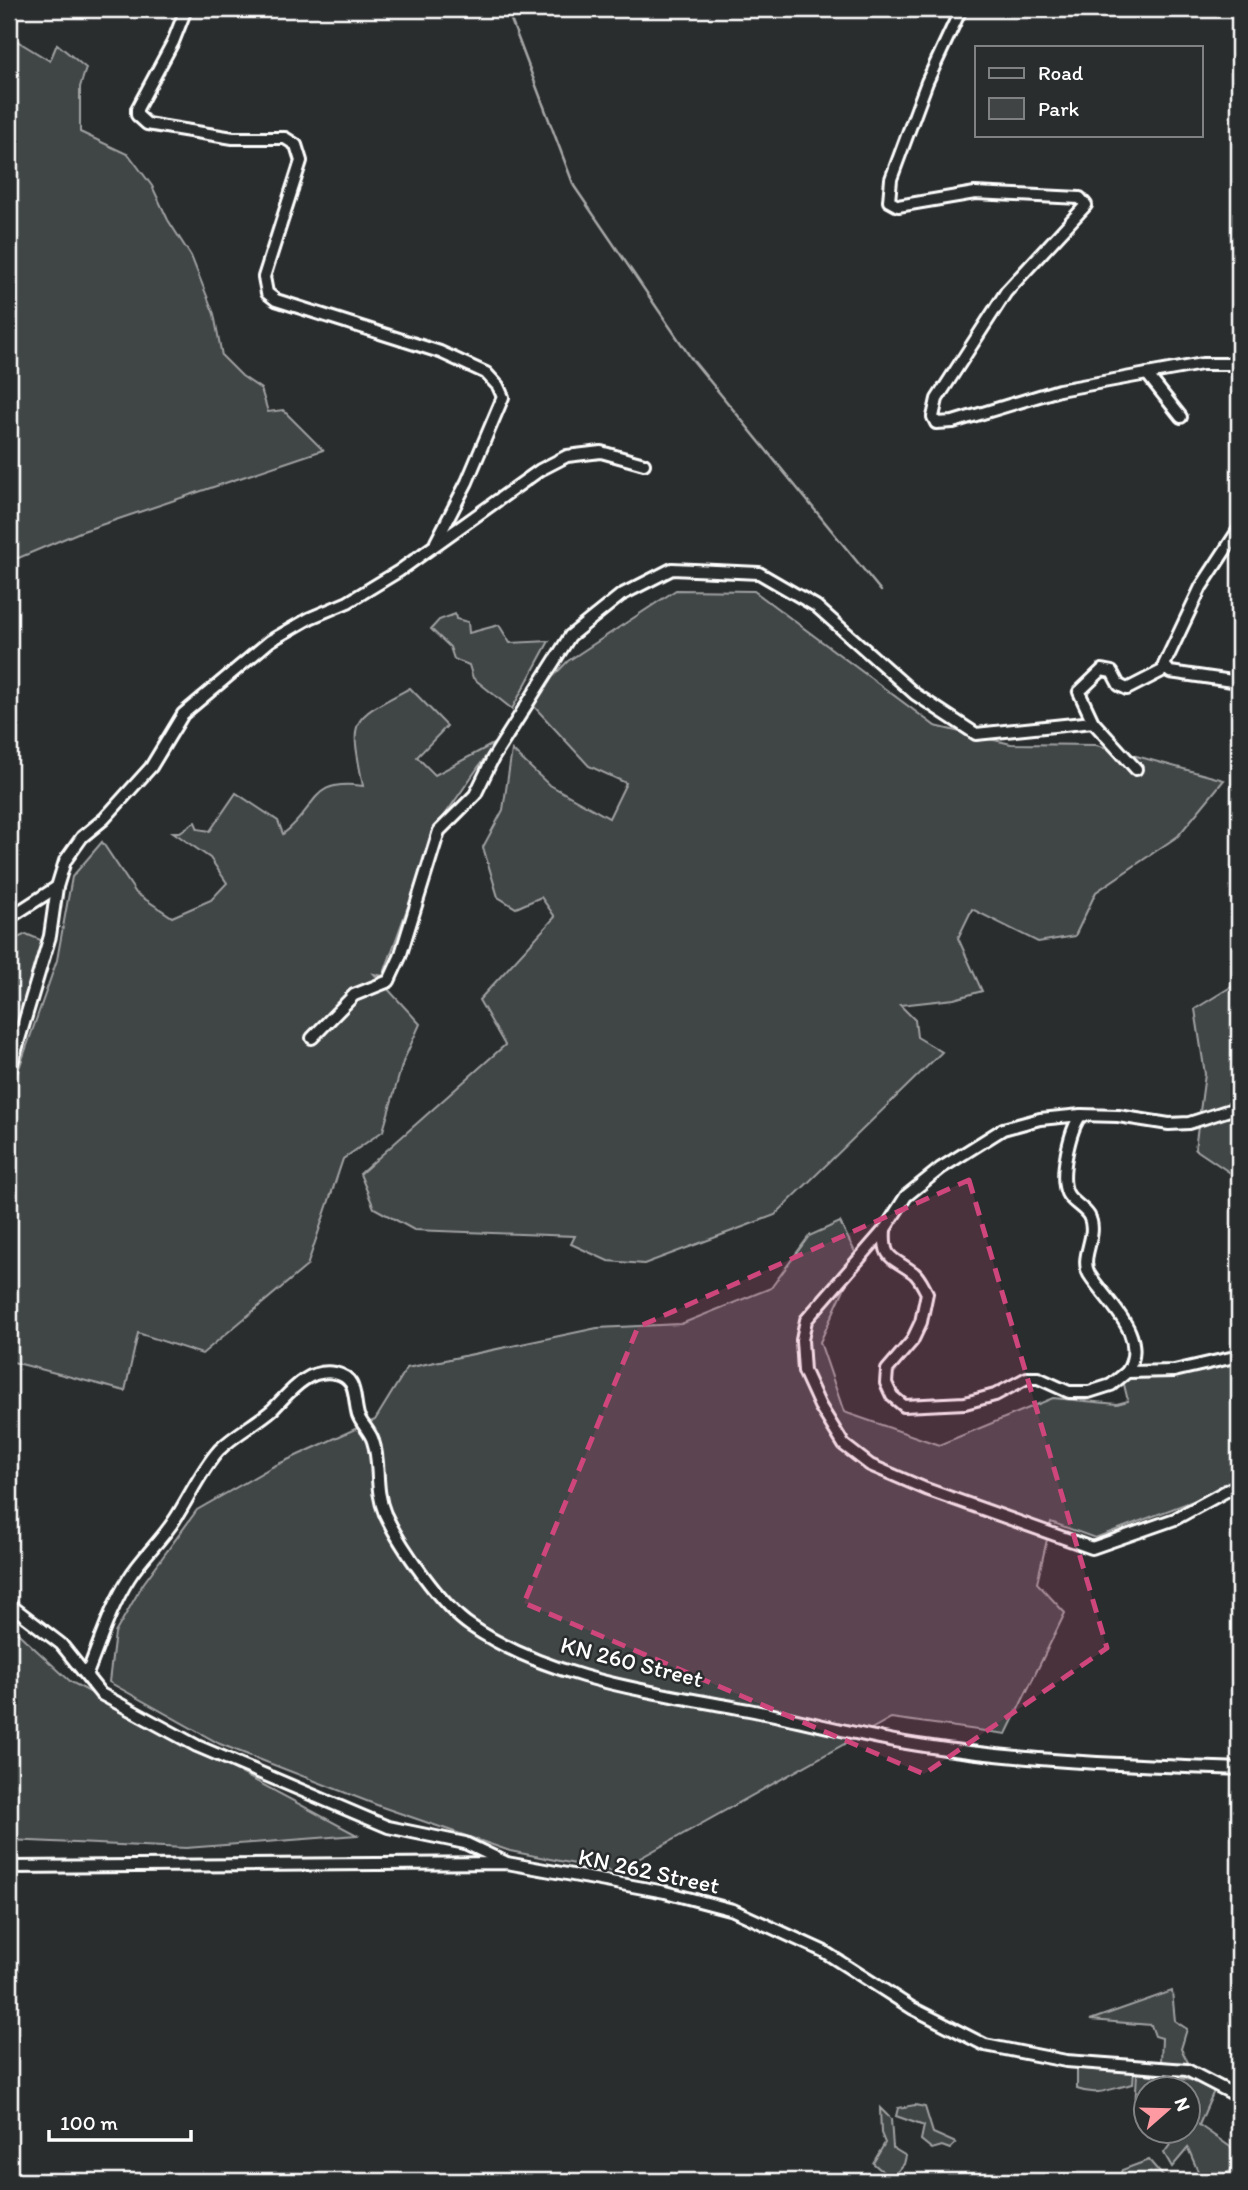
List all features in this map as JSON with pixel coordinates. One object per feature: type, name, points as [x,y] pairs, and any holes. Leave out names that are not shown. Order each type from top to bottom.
[{"type":"street","points":[[186,9],[164,59],[139,103],[137,115],[147,124],[233,138],[285,138],[296,145],[301,161],[264,277],[268,293],[276,300],[440,352],[486,373],[498,386],[503,397],[467,482],[435,545]]},
{"type":"street","points":[[961,9],[928,82],[891,179],[888,201],[898,206],[975,193],[1080,198],[1086,205],[1006,292],[937,399],[933,417],[941,425],[1059,390],[1202,364],[1239,364]]},
{"type":"street","points":[[1147,374],[1181,417]]},
{"type":"street","points":[[9,1073],[50,936],[57,887],[65,861],[82,837],[104,819],[150,767],[183,714],[270,641],[348,602],[435,545],[540,470],[567,456],[601,452],[644,464]]},
{"type":"street","points":[[1166,669],[1167,656],[1202,587],[1239,529]]},
{"type":"street","points":[[312,1038],[354,995],[389,981],[400,957],[439,831],[475,795],[494,758],[570,636],[621,595],[672,569],[759,573],[816,606],[915,694],[976,734],[1093,722]]},
{"type":"street","points":[[1136,769],[1093,722],[1079,692],[1102,670],[1112,672],[1119,685],[1127,689],[1166,669],[1239,682]]},
{"type":"street","points":[[9,918],[57,887]]},
{"type":"street","points":[[1239,1107],[1189,1123],[1081,1115],[1040,1119],[1003,1129],[941,1168],[906,1196],[885,1229],[806,1320],[802,1340],[804,1371],[820,1406],[844,1445],[870,1465],[926,1489],[1092,1548],[1175,1519],[1239,1484]]},
{"type":"street","points":[[885,1229],[884,1248],[893,1261],[916,1275],[927,1293],[921,1322],[912,1341],[887,1370],[886,1383],[892,1396],[904,1406],[965,1403],[995,1395],[1027,1378],[1038,1378],[1069,1392],[1089,1392],[1111,1385],[1127,1372],[1134,1361],[1134,1343],[1115,1306],[1087,1271],[1086,1254],[1093,1240],[1090,1217],[1067,1193],[1065,1177],[1069,1138],[1073,1124],[1081,1115]]},
{"type":"street","points":[[1127,1372],[1174,1371],[1239,1356]]},
{"type":"street","name":"KN 260 Street","points":[[87,1674],[116,1602],[130,1576],[173,1522],[206,1465],[224,1445],[272,1410],[298,1382],[322,1373],[336,1373],[349,1380],[354,1387],[358,1413],[374,1444],[376,1486],[384,1511],[398,1538],[439,1596],[466,1623],[520,1653],[575,1675],[756,1711],[819,1727],[926,1746],[1060,1761],[1239,1769]]},
{"type":"street","points":[[9,1604],[61,1644],[101,1695],[197,1746],[388,1827],[465,1843],[508,1863]]},
{"type":"street","name":"KN 262 Street","points":[[9,1867],[508,1863],[666,1892],[733,1910],[823,1951],[912,2008],[985,2045],[1066,2061],[1187,2070],[1239,2098]]},
{"type":"highlighted area","points":[[969,1180],[1107,1648],[924,1774],[524,1603],[638,1327]]},
{"type":"green space","points":[[9,36],[50,61],[57,44],[86,68],[80,87],[80,132],[129,155],[152,186],[168,220],[191,256],[214,314],[222,356],[242,376],[261,389],[268,412],[283,410],[323,450],[80,532],[9,562]]},
{"type":"green space","points":[[676,590],[754,591],[935,726],[1011,744],[1096,745],[1224,780],[1178,836],[1096,892],[1075,936],[1038,942],[972,909],[958,938],[982,991],[954,999],[900,1005],[915,1020],[917,1037],[942,1052],[775,1215],[644,1264],[608,1261],[571,1244],[575,1236],[414,1230],[374,1208],[360,1174],[505,1045],[479,1000],[555,917],[541,897],[516,908],[498,897],[483,847],[503,810],[512,750],[548,784],[609,818],[626,783],[589,766],[529,701],[568,661]]},
{"type":"green space","points":[[455,614],[456,619],[468,622],[469,633],[499,625],[510,643],[549,641],[512,709],[473,678],[469,665],[454,659],[450,647],[431,629],[439,620]]},
{"type":"green space","points":[[410,688],[447,726],[417,757],[435,775],[495,743],[436,828],[383,976],[374,974],[420,1024],[403,1062],[383,1131],[343,1159],[307,1266],[202,1354],[138,1333],[125,1391],[9,1361],[9,1097],[57,960],[72,877],[102,842],[136,893],[172,917],[211,900],[227,883],[210,858],[173,832],[180,832],[195,822],[198,829],[210,831],[236,793],[278,821],[283,834],[323,791],[333,786],[363,786],[356,746],[358,724],[364,715]]},
{"type":"green space","points":[[26,934],[43,941],[9,1052],[9,942]]},
{"type":"green space","points":[[1239,982],[1238,1178],[1195,1149],[1205,1074],[1195,1009]]},
{"type":"green space","points":[[840,1222],[858,1258],[820,1342],[844,1412],[939,1445],[1053,1398],[1117,1404],[1128,1401],[1122,1376],[1168,1377],[1239,1358],[1239,1476],[1209,1495],[1095,1538],[1051,1522],[1037,1583],[1065,1613],[1006,1734],[891,1718],[615,1872],[510,1851],[382,1807],[220,1744],[109,1682],[115,1633],[143,1584],[197,1510],[272,1467],[375,1420],[407,1368],[597,1328],[681,1324],[771,1288],[809,1236]]},
{"type":"green space","points":[[9,1625],[71,1682],[357,1835],[186,1848],[9,1840]]},
{"type":"green space","points":[[1172,1991],[1175,2021],[1187,2029],[1181,2049],[1189,2064],[1161,2062],[1162,2038],[1155,2036],[1151,2025],[1090,2020]]},
{"type":"green space","points":[[1077,2066],[1134,2069],[1132,2084],[1098,2092],[1077,2089]]},
{"type":"green space","points":[[1202,2085],[1214,2091],[1202,2118]]},
{"type":"green space","points":[[915,2105],[925,2107],[933,2133],[956,2143],[950,2149],[942,2146],[932,2149],[921,2140],[924,2126],[896,2116],[898,2108]]},
{"type":"green space","points":[[880,2108],[891,2119],[893,2148],[906,2156],[904,2164],[891,2179],[873,2163],[885,2143],[881,2133]]},
{"type":"green space","points":[[1202,2127],[1239,2153],[1232,2170],[1221,2177],[1202,2181],[1188,2148],[1172,2167],[1164,2153],[1171,2144],[1202,2144]]},
{"type":"green space","points":[[1149,2160],[1167,2181],[1117,2181],[1122,2170]]},
{"type":"waterway","points":[[507,9],[574,186],[691,358],[881,591]]}]
